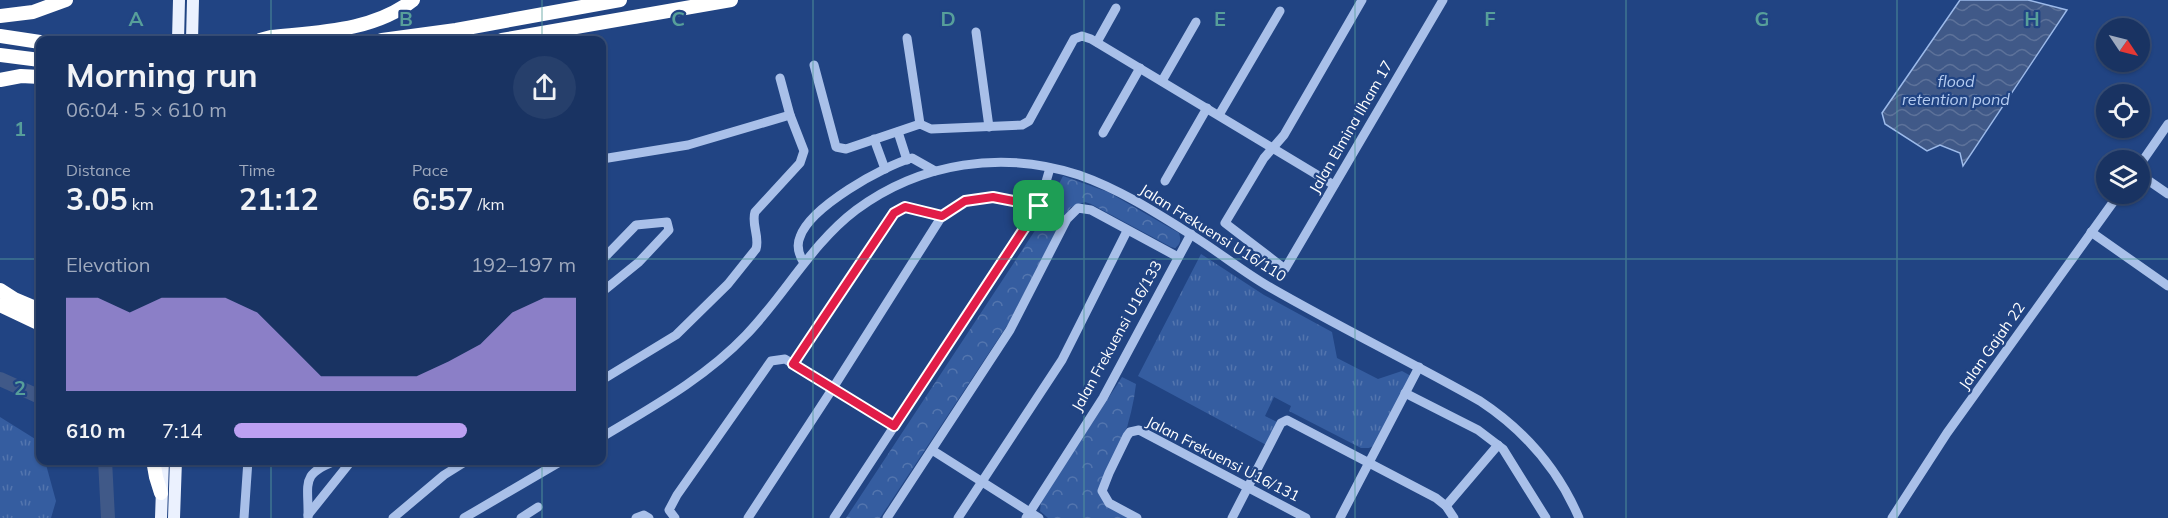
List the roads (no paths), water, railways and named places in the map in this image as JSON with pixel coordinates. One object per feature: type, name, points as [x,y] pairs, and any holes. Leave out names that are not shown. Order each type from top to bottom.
[{"type":"highway","points":[[0,16],[33,12],[66,0]]},
{"type":"highway","points":[[278,36],[367,23],[393,14],[413,0]]},
{"type":"highway","points":[[412,36],[620,0]]},
{"type":"highway","points":[[525,36],[731,0]]},
{"type":"highway","points":[[545,36],[604,22]]},
{"type":"highway","points":[[0,36],[36,41]]},
{"type":"highway","points":[[0,55],[36,60]]},
{"type":"highway","points":[[0,80],[21,76],[36,77]]},
{"type":"highway","points":[[0,290],[36,308]]},
{"type":"highway","points":[[0,305],[36,322]]},
{"type":"highway","points":[[154,465],[161,493]]},
{"type":"main road","points":[[178,36],[179,4]]},
{"type":"main road","points":[[192,36],[193,4]]},
{"type":"main road","points":[[161,518],[163,465]]},
{"type":"main road","points":[[174,518],[176,465]]},
{"type":"street","points":[[1273,148],[1284,135],[1362,0]]},
{"type":"street","name":"Jalan Elmina Ilham 17","points":[[1273,148],[1264,158],[1225,223],[1285,268],[1443,0]]},
{"type":"street","points":[[1097,42],[1116,8]]},
{"type":"street","points":[[1219,115],[1280,10]]},
{"type":"street","points":[[1162,81],[1196,22]]},
{"type":"street","points":[[976,32],[989,127]]},
{"type":"street","points":[[814,65],[836,147],[846,149],[920,124],[931,129],[1022,125],[1029,121],[1074,39],[1082,36],[1097,42],[1334,185]]},
{"type":"street","points":[[906,38],[920,124]]},
{"type":"street","points":[[1103,133],[1140,68]]},
{"type":"street","points":[[606,378],[676,335],[728,284],[756,249],[758,243],[753,218],[755,212],[800,164],[804,151],[790,115],[780,78]]},
{"type":"street","points":[[1165,181],[1207,108]]},
{"type":"street","points":[[606,158],[688,145],[790,115]]},
{"type":"street","points":[[2150,150],[2168,124]]},
{"type":"street","points":[[898,132],[907,160]]},
{"type":"street","points":[[874,140],[885,169]]},
{"type":"street","points":[[804,263],[798,249],[800,237],[805,228],[830,203],[850,188],[907,160],[917,159],[935,171]]},
{"type":"street","name":"Jalan Frekuensi U16/110","points":[[606,434],[701,375],[720,360],[747,334],[830,231],[856,210],[900,184],[935,171],[990,161],[1050,168],[1079,175],[1122,194],[1191,234],[1270,288],[1480,401],[1519,431],[1533,445],[1554,472],[1579,518]]},
{"type":"street","points":[[834,518],[1039,206],[1050,168]]},
{"type":"street","points":[[2150,182],[2168,194]]},
{"type":"street","points":[[747,518],[942,216],[965,201],[993,197],[1039,206]]},
{"type":"street","name":"Jalan Gajah 22","points":[[1892,518],[1947,433],[2112,204]]},
{"type":"street","points":[[793,364],[894,213],[905,207],[942,216]]},
{"type":"street","points":[[886,518],[1014,324],[1067,219],[1074,211],[1078,208],[1091,210],[1178,257]]},
{"type":"street","points":[[606,259],[636,225],[667,222],[669,230],[639,262],[606,289]]},
{"type":"street","points":[[958,518],[1062,360],[1127,231]]},
{"type":"street","points":[[2091,232],[2168,286]]},
{"type":"street","name":"Jalan Frekuensi U16/133","points":[[1028,515],[1107,392],[1191,234]]},
{"type":"street","points":[[675,518],[669,510],[771,361],[785,359],[894,426]]},
{"type":"street","points":[[1340,518],[1419,368]]},
{"type":"street","points":[[1405,393],[1478,430],[1498,445],[1508,456],[1546,518]]},
{"type":"street","points":[[1232,518],[1281,423],[1289,420],[1436,498],[1446,506],[1454,518]]},
{"type":"street","name":"Jalan Frekuensi U16/131","points":[[1137,518],[1109,503],[1102,491],[1108,473],[1127,436],[1134,430],[1139,430],[1306,518]]},
{"type":"street","points":[[1446,506],[1498,445]]},
{"type":"street","points":[[932,450],[1028,515],[1039,518]]},
{"type":"street","points":[[244,518],[248,465]]},
{"type":"street","points":[[308,516],[307,484],[312,473],[325,465]]},
{"type":"street","points":[[308,516],[348,465]]},
{"type":"street","points":[[393,518],[444,475],[460,465]]},
{"type":"street","points":[[464,518],[543,466]]},
{"type":"street","points":[[521,518],[538,507]]},
{"type":"street","points":[[636,518],[641,515],[648,517]]},
{"type":"water","name":"flood retention pond","points":[[1960,0],[2028,0],[2067,10],[1963,166],[1960,153],[1940,145],[1927,151],[1885,124],[1882,113]]},
{"type":"waterway","points":[[0,379],[36,395]]},
{"type":"waterway","points":[[105,465],[108,518]]}]
